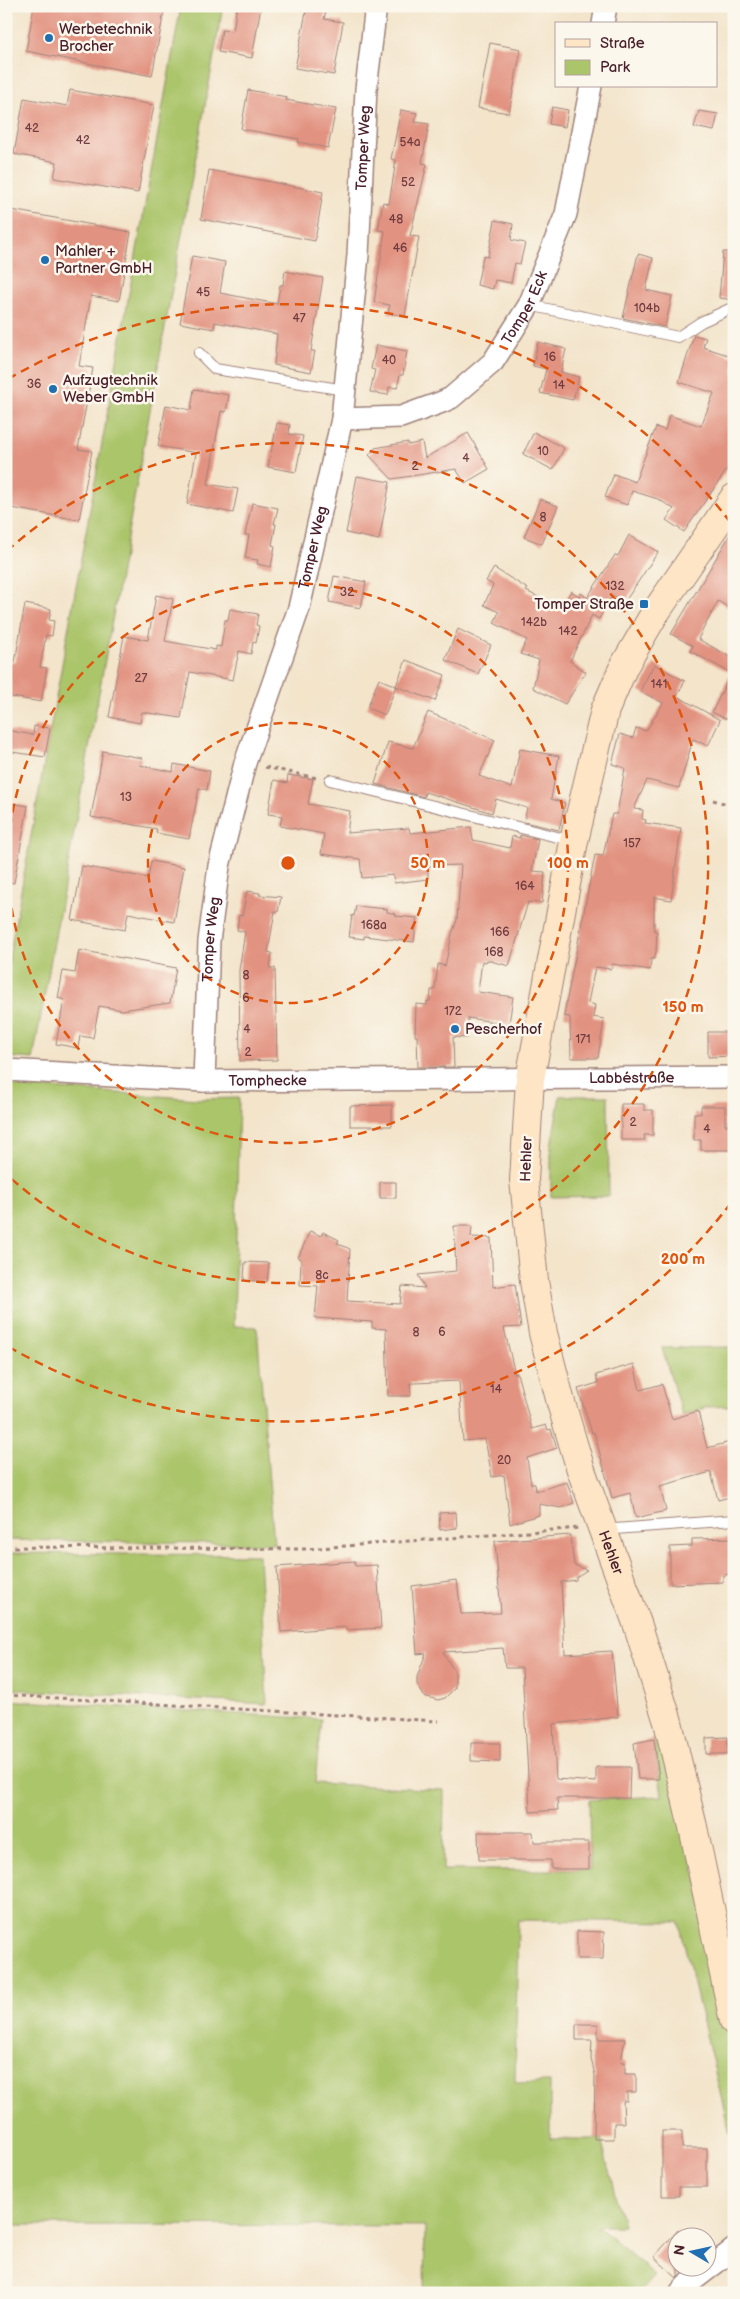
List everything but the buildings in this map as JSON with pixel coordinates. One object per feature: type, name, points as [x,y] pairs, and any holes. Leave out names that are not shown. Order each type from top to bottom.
[{"type":"main road","points":[[530,1079],[574,841],[605,710],[624,666],[655,614],[734,498]]},
{"type":"main road","name":"Hehler","points":[[530,1079],[524,1180],[534,1281],[543,1333],[561,1403],[600,1524],[638,1626],[668,1722],[693,1827],[734,2021]]},
{"type":"street","name":"Tomper Weg","points":[[204,1081],[209,942],[219,866],[245,763],[299,608],[342,419],[358,255],[366,89],[376,6]]},
{"type":"street","points":[[602,22],[606,6]]},
{"type":"street","name":"Tomper Eck","points":[[342,419],[401,416],[451,398],[493,362],[529,305],[566,214],[591,88]]},
{"type":"street","name":"Tomphecke","points":[[6,1070],[204,1081],[530,1079]]},
{"type":"street","name":"Labbéstraße","points":[[530,1079],[734,1077]]},
{"type":"street","points":[[680,2293],[687,2285],[734,2249]]},
{"type":"lane","points":[[529,305],[678,337],[701,322],[734,307]]},
{"type":"lane","points":[[199,353],[215,369],[345,390]]},
{"type":"lane","points":[[330,780],[574,841]]},
{"type":"lane","points":[[600,1524],[615,1529],[734,1520]]},
{"type":"path","points":[[245,763],[330,780]]},
{"type":"path","points":[[713,800],[734,806]]},
{"type":"path","points":[[6,1547],[306,1549],[576,1528],[600,1524]]},
{"type":"path","points":[[6,1695],[439,1721]]},
{"type":"green space","points":[[181,6],[223,6],[33,1059],[6,1057],[6,974]]},
{"type":"green space","points":[[10,1085],[198,1099],[239,1098],[234,1326],[257,1327],[274,1544],[6,1540],[6,1089]]},
{"type":"green space","points":[[560,1096],[608,1096],[609,1196],[551,1197],[551,1146]]},
{"type":"green space","points":[[734,1347],[734,1406],[708,1407],[682,1415],[662,1348]]},
{"type":"green space","points":[[8,1553],[259,1555],[267,1704],[6,1689],[6,1555]]},
{"type":"green space","points":[[6,1700],[321,1719],[315,1783],[444,1790],[443,1870],[590,1870],[589,1800],[662,1796],[654,1738],[660,1743],[680,1803],[734,2053],[734,2151],[679,1922],[518,1920],[515,2083],[550,2082],[550,2139],[601,2139],[623,2226],[597,2226],[655,2275],[639,2293],[424,2293],[425,2226],[6,2225]]},
{"type":"place","name":"Werbetechnik Brocher","points":[[49,38]]},
{"type":"place","name":"Mahler + Partner GmbH","points":[[45,260]]},
{"type":"place","name":"Aufzugtechnik Weber GmbH","points":[[53,389]]},
{"type":"place","name":"Tomper Straße","points":[[644,604]]},
{"type":"place","name":"Pescherhof","points":[[455,1029]]}]
